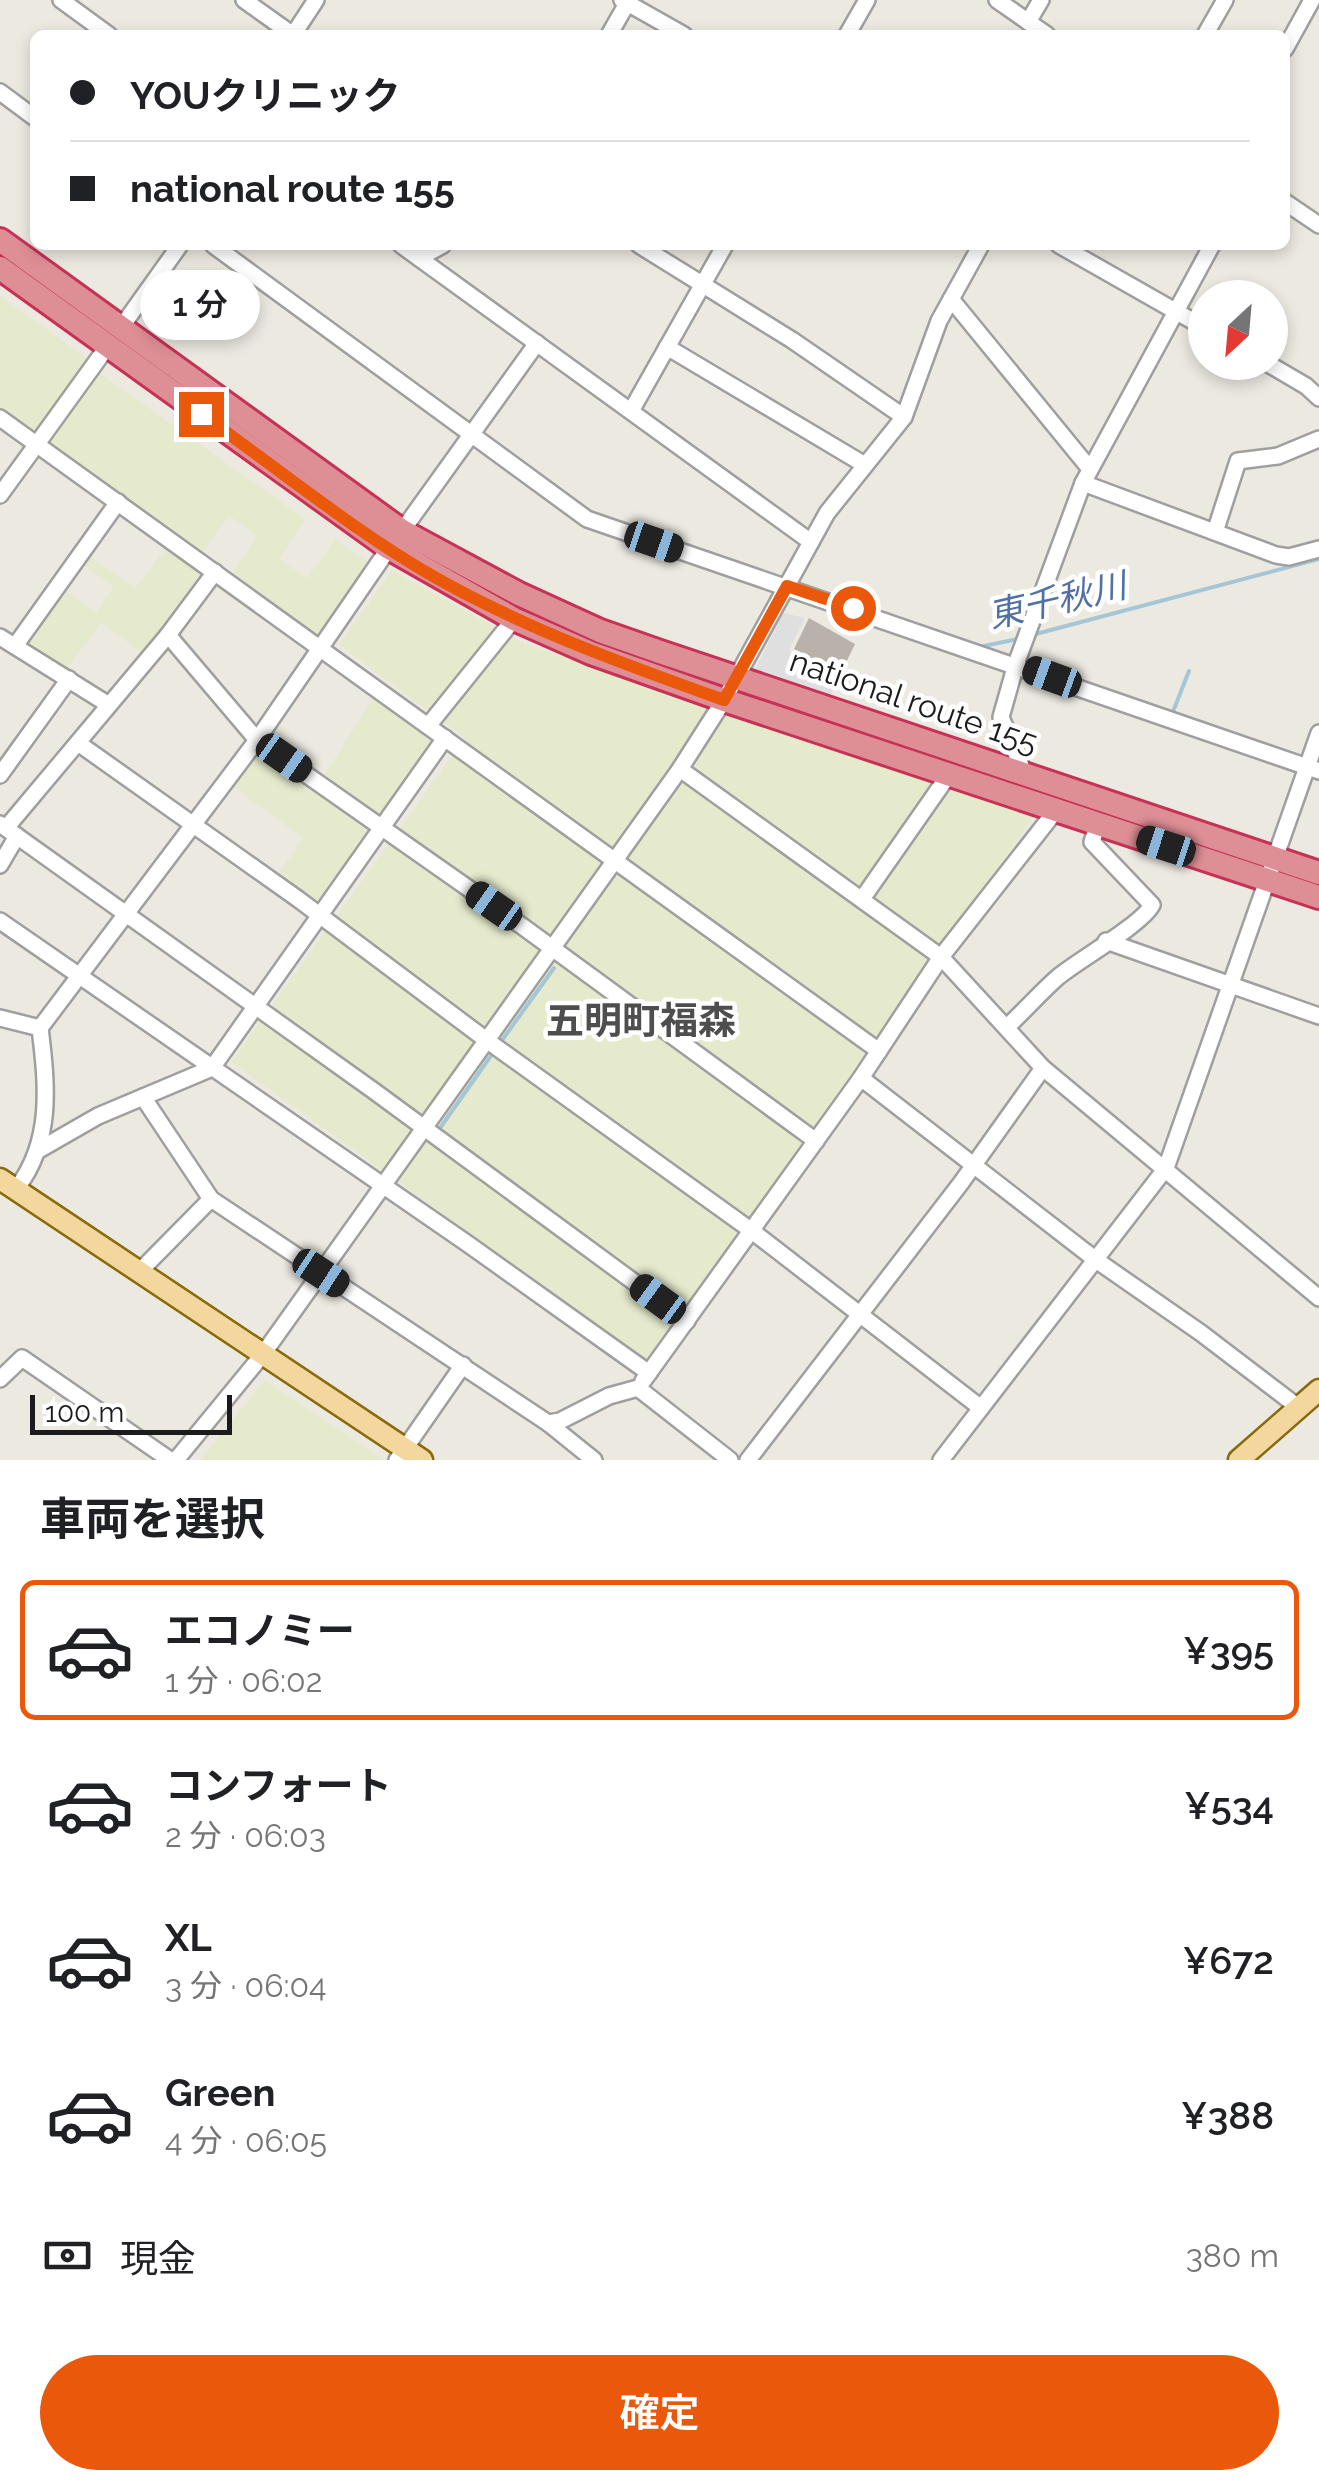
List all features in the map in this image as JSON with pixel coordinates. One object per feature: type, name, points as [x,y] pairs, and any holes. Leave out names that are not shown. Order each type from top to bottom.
[{"type":"highway","name":"national route 155","points":[[0,240],[114,338]]},
{"type":"highway","name":"national route 155","points":[[0,268],[114,338],[395,540],[514,619],[724,700],[1098,823],[1271,869],[1319,873]]},
{"type":"highway","name":"national route 155","points":[[395,540],[600,630],[1024,773],[1271,869],[1319,898]]},
{"type":"main road","points":[[8,1184],[408,1456]]},
{"type":"main road","points":[[1239,1460],[1319,1390]]},
{"type":"street","points":[[62,0],[102,30]]},
{"type":"street","points":[[244,0],[286,30]]},
{"type":"street","points":[[296,30],[316,0]]},
{"type":"street","points":[[850,30],[866,0]]},
{"type":"street","points":[[998,0],[1040,30]]},
{"type":"street","points":[[1028,22],[1041,0]]},
{"type":"street","points":[[1208,30],[1225,0]]},
{"type":"street","points":[[1290,40],[1312,0]]},
{"type":"street","points":[[612,30],[626,1],[675,30]]},
{"type":"street","points":[[0,92],[30,114]]},
{"type":"street","points":[[1290,205],[1319,225]]},
{"type":"street","points":[[0,495],[176,250]]},
{"type":"street","points":[[220,250],[587,519],[1313,769]]},
{"type":"street","points":[[408,250],[811,542]]},
{"type":"street","points":[[419,258],[434,250]]},
{"type":"street","points":[[647,250],[792,340],[904,416]]},
{"type":"street","points":[[630,410],[722,250]]},
{"type":"street","points":[[0,1379],[22,1358],[173,1460],[263,1354],[680,769],[724,700],[827,512],[904,416],[938,321],[978,250]]},
{"type":"street","points":[[1068,250],[1188,318]]},
{"type":"street","points":[[1024,773],[1000,717],[1016,664],[1086,476],[1209,250]]},
{"type":"street","points":[[951,299],[1086,476],[1276,554],[1289,556],[1319,549]]},
{"type":"street","points":[[8,1184],[32,1168],[38,1151],[48,1096],[40,1028],[257,740],[537,343]]},
{"type":"street","points":[[667,347],[865,465]]},
{"type":"street","points":[[1288,375],[1319,398]]},
{"type":"street","points":[[0,418],[879,1051]]},
{"type":"street","points":[[1216,532],[1238,461],[1278,456],[1319,439]]},
{"type":"street","points":[[15,646],[118,502]]},
{"type":"street","points":[[0,865],[8,829],[215,572]]},
{"type":"street","points":[[428,726],[514,619]]},
{"type":"street","points":[[168,634],[257,740],[816,1142]]},
{"type":"street","points":[[0,636],[109,705]]},
{"type":"street","points":[[0,774],[69,679]]},
{"type":"street","points":[[940,1460],[1166,1168],[1271,869],[1313,769],[1319,733]]},
{"type":"street","points":[[38,1151],[98,1116],[212,1068],[445,738]]},
{"type":"street","points":[[78,742],[752,1231],[981,1408]]},
{"type":"street","points":[[680,769],[942,957],[1043,1068],[1319,1298]]},
{"type":"street","points":[[862,899],[950,773]]},
{"type":"street","points":[[548,1423],[560,1421],[609,1396],[638,1388],[816,1142],[942,957],[1057,810]]},
{"type":"street","points":[[1007,1028],[1058,978],[1146,916],[1152,906],[1092,842],[1098,823]]},
{"type":"street","points":[[8,829],[687,1320]]},
{"type":"street","points":[[0,921],[649,1373]]},
{"type":"street","points":[[1106,941],[1319,1016]]},
{"type":"street","points":[[0,1018],[40,1028]]},
{"type":"street","points":[[748,1460],[975,1164],[1043,1068]]},
{"type":"street","points":[[861,1078],[1096,1260],[1201,1332],[1298,1406]]},
{"type":"street","points":[[143,1097],[211,1199],[463,1365],[594,1460]]},
{"type":"street","points":[[140,1272],[211,1199]]},
{"type":"street","points":[[408,1456],[463,1365]]},
{"type":"street","points":[[638,1388],[730,1460]]},
{"type":"green space","points":[[0,296],[88,359],[34,433],[0,409]]},
{"type":"green space","points":[[98,372],[305,519],[279,559],[307,578],[335,540],[370,563],[316,638],[231,576],[258,535],[228,515],[201,555],[47,441]]},
{"type":"green space","points":[[166,548],[204,574],[143,653],[101,623],[66,669],[26,645],[67,592],[96,612],[114,586],[83,565],[91,557],[135,588]]},
{"type":"green space","points":[[392,570],[524,643],[1034,816],[647,1360],[231,1062],[465,738],[339,645]]},
{"type":"green space","points":[[373,699],[435,744],[380,820],[323,777]]},
{"type":"green space","points":[[258,747],[372,830],[317,908],[277,876],[303,838],[232,786]]},
{"type":"green space","points":[[265,1380],[384,1460],[200,1460]]},
{"type":"shaded area","points":[[783,613],[805,618],[789,650],[839,679],[830,696],[754,672]]},
{"type":"building","points":[[809,618],[855,644],[840,675],[794,649]]},
{"type":"waterway","name":"東千秋川","points":[[1032,635],[1319,559]]},
{"type":"waterway","name":"東千秋川","points":[[979,647],[1018,639]]},
{"type":"waterway","points":[[1172,714],[1189,671]]},
{"type":"waterway","points":[[500,1043],[554,968]]},
{"type":"waterway","points":[[440,1128],[495,1050]]},
{"type":"district","name":"五明町福森","points":[[641,1020]]},
{"type":"route","points":[[201,414],[436,578],[566,642],[724,700],[787,586],[853,608]]}]
